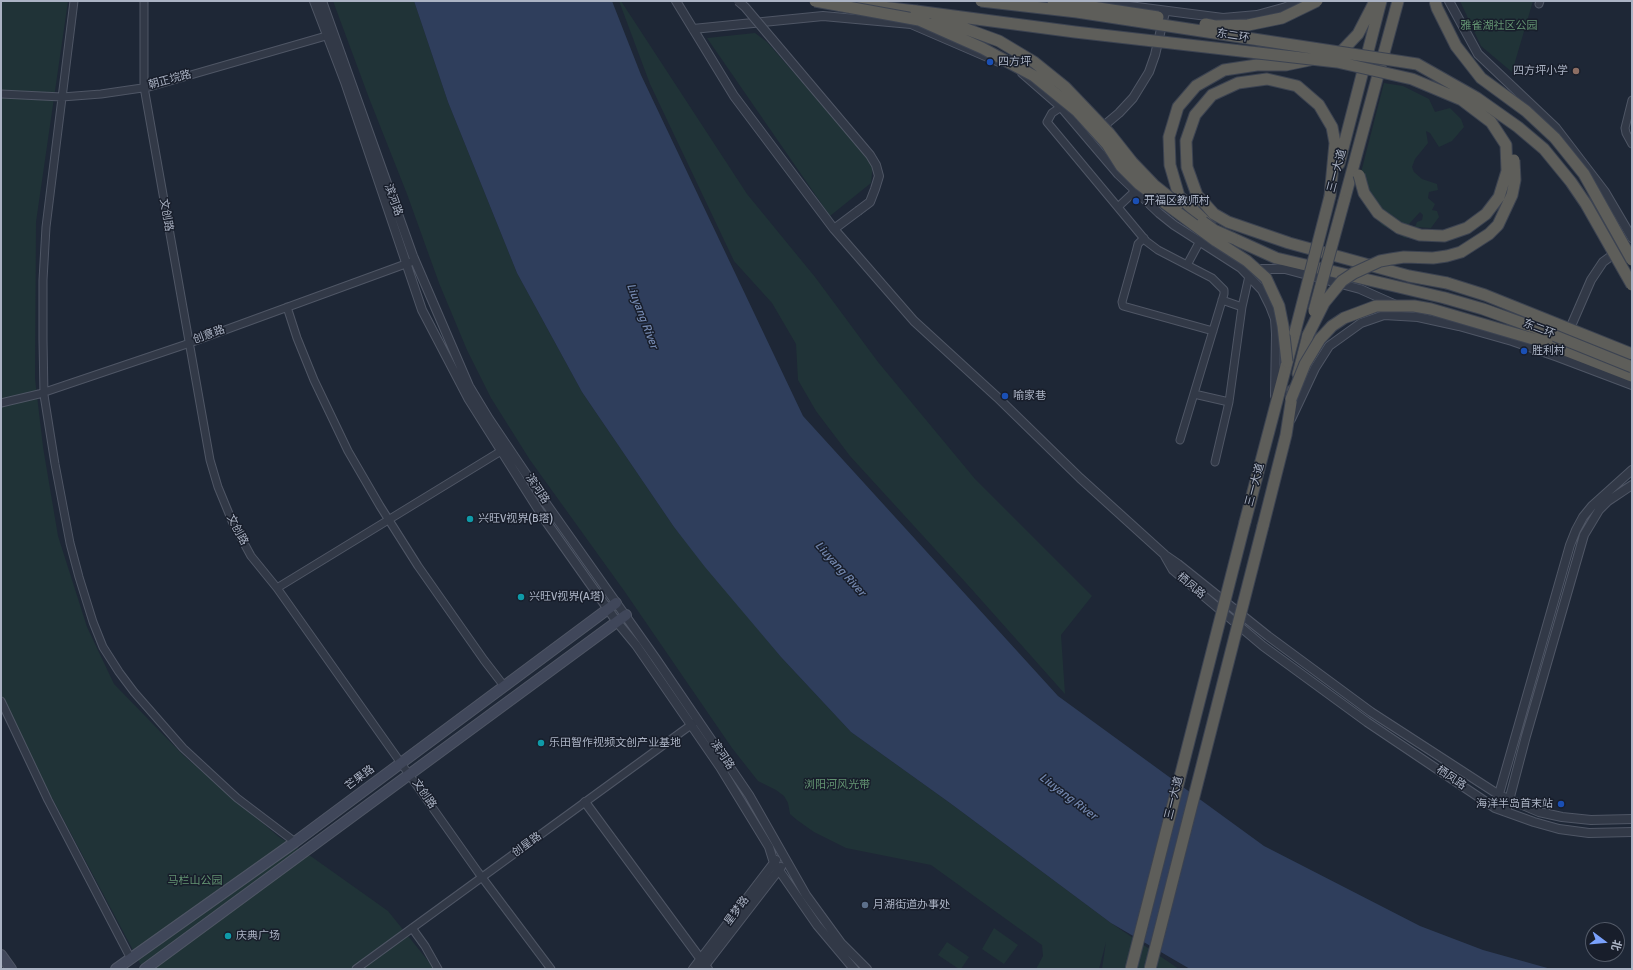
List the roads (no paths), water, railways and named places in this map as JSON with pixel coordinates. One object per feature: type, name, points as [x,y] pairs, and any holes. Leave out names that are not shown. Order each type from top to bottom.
[{"type":"highway","points":[[815,1],[919,20],[982,48],[1034,76],[1077,110],[1107,144],[1121,166],[1139,184],[1216,241],[1247,261],[1266,278],[1279,306],[1287,362]]},
{"type":"highway","points":[[833,1],[1090,34],[1337,62],[1412,79],[1462,100],[1491,122],[1506,145],[1507,171],[1499,197],[1486,214],[1467,228],[1444,236],[1420,235],[1399,228],[1378,213],[1364,193],[1359,175],[1368,116]]},
{"type":"highway","name":"东二环","points":[[981,1],[1077,12],[1416,64],[1477,98]]},
{"type":"highway","points":[[1054,1],[1215,26],[1248,25],[1282,18],[1317,1]]},
{"type":"highway","points":[[1214,230],[1179,196],[1172,173],[1170,165],[1169,137],[1178,106],[1196,86],[1224,70],[1257,65],[1286,65],[1339,54],[1358,34],[1375,1]]},
{"type":"highway","name":"三一大道","points":[[1131,969],[1243,530],[1381,1]]},
{"type":"highway","name":"三一大道","points":[[1150,969],[1286,435],[1291,399],[1398,1]]},
{"type":"highway","points":[[1435,1],[1456,46],[1481,78],[1526,111],[1555,138],[1584,174],[1632,260]]},
{"type":"highway","points":[[916,11],[1000,42],[1034,62],[1066,87],[1109,133],[1132,162],[1154,185],[1214,230]]},
{"type":"highway","points":[[1330,196],[1335,143],[1332,128],[1319,105],[1297,86],[1267,79],[1238,83],[1212,95],[1195,115],[1186,141],[1187,167],[1197,195],[1214,214],[1228,222],[1276,239],[1409,276],[1447,283],[1485,295],[1632,354]]},
{"type":"highway","points":[[1477,98],[1518,127],[1544,149],[1556,162],[1586,204],[1632,285]]},
{"type":"highway","points":[[1308,335],[1324,303],[1342,281],[1354,272],[1380,261],[1404,257],[1433,258],[1461,252],[1489,234],[1498,225],[1512,195],[1515,180],[1514,163],[1510,142],[1504,127],[1477,98]]},
{"type":"highway","name":"东二环","points":[[1214,230],[1276,258],[1444,298],[1483,309],[1533,327],[1632,367]]},
{"type":"highway","points":[[1291,399],[1305,364],[1320,339],[1332,326],[1344,318],[1376,306],[1414,306],[1430,309],[1547,343],[1560,352],[1632,376]]},
{"type":"main road","name":"芒果路","points":[[116,969],[295,842],[616,602]]},
{"type":"main road","points":[[144,969],[626,616]]},
{"type":"main road","points":[[1,955],[12,969]]},
{"type":"street","points":[[74,1],[46,234],[43,280],[44,392],[57,478],[70,543],[91,615],[103,647],[134,692],[183,748],[237,798],[295,842]]},
{"type":"street","name":"文创路","points":[[144,1],[144,88],[210,460],[218,487],[232,521],[251,556],[277,588],[402,762],[482,877],[550,969]]},
{"type":"street","name":"滨河路","points":[[314,1],[330,35],[411,262],[469,386],[545,520],[617,622],[749,795],[806,895],[841,943],[867,969]]},
{"type":"street","name":"滨河路","points":[[322,1],[330,35]]},
{"type":"street","points":[[676,1],[734,96],[834,229],[914,321],[997,397],[1080,478],[1165,555]]},
{"type":"street","points":[[738,1],[745,7],[870,155],[876,165],[879,176],[876,190],[870,202],[834,229]]},
{"type":"street","points":[[1090,1],[1165,12],[1223,18],[1257,15],[1286,7],[1299,1]]},
{"type":"street","points":[[1449,1],[1478,54],[1556,128],[1605,192],[1632,238]]},
{"type":"street","points":[[1088,138],[1119,113],[1142,85],[1149,72],[1155,55],[1165,12]]},
{"type":"street","points":[[693,29],[823,16],[911,24],[1020,72],[1061,107],[1118,174],[1135,191],[1174,225],[1241,268],[1262,290],[1275,319],[1274,414]]},
{"type":"street","name":"朝正垸路","points":[[1,94],[62,97],[101,94],[144,88],[330,35]]},
{"type":"street","points":[[1632,100],[1626,128],[1626,133],[1632,144]]},
{"type":"street","points":[[1061,107],[1052,114],[1047,122],[1144,238],[1158,250],[1216,281],[1224,290],[1180,440]]},
{"type":"street","points":[[1118,207],[1135,191]]},
{"type":"street","points":[[1144,238],[1138,244],[1122,302],[1123,306],[1213,331]]},
{"type":"street","points":[[1187,265],[1200,241]]},
{"type":"street","points":[[1560,352],[1591,280],[1603,262],[1632,242]]},
{"type":"street","name":"滨河路","points":[[411,262],[422,310],[468,398],[626,616],[694,722],[744,804],[769,847],[776,867],[817,925],[854,969]]},
{"type":"street","name":"创意路","points":[[1,403],[44,392],[189,343],[411,262]]},
{"type":"street","points":[[1241,268],[1285,269],[1352,287],[1410,311],[1418,317]]},
{"type":"street","points":[[1215,462],[1229,402],[1242,307],[1250,276]]},
{"type":"street","points":[[1222,300],[1242,307]]},
{"type":"street","points":[[287,307],[297,338],[314,380],[348,451],[388,520],[448,610],[504,686]]},
{"type":"street","points":[[1286,435],[1292,417],[1329,346],[1361,323],[1384,315],[1418,317],[1560,352],[1632,385]]},
{"type":"street","points":[[1194,394],[1229,402]]},
{"type":"street","points":[[277,588],[505,449]]},
{"type":"street","points":[[1495,808],[1500,795],[1566,560],[1576,530],[1583,517],[1592,506],[1632,470]]},
{"type":"street","points":[[1506,812],[1526,736],[1584,535],[1600,510],[1608,501],[1632,485]]},
{"type":"street","name":"栖凤路","points":[[1165,555],[1268,636],[1371,712],[1509,801],[1540,812],[1562,817],[1590,820],[1632,819]]},
{"type":"street","name":"栖凤路","points":[[1165,555],[1173,570],[1263,646],[1367,722],[1495,808],[1559,829],[1589,833],[1632,832]]},
{"type":"street","points":[[1,701],[48,800],[131,958]]},
{"type":"street","name":"创星路","points":[[356,969],[694,722]]},
{"type":"street","points":[[585,802],[704,966]]},
{"type":"street","name":"星梦路","points":[[693,969],[704,966],[784,857]]},
{"type":"street","points":[[412,928],[425,946],[438,969]]},
{"type":"water","name":"Liuyang River","points":[[414,1],[612,1],[641,75],[803,416],[1058,696],[1264,846],[1420,926],[1483,950],[1551,969],[1190,969],[1111,923],[950,803],[851,732],[781,657],[705,567],[674,527],[582,392],[517,273],[448,102]]},
{"type":"place","name":"四方坪","points":[[990,62]]},
{"type":"place","name":"四方坪小学","points":[[1576,71]]},
{"type":"place","name":"开福区教师村","points":[[1136,201]]},
{"type":"place","name":"胜利村","points":[[1524,351]]},
{"type":"place","name":"喻家巷","points":[[1005,396]]},
{"type":"place","name":"兴旺V视界(B塔)","points":[[470,519]]},
{"type":"place","name":"兴旺V视界(A塔)","points":[[521,597]]},
{"type":"place","name":"乐田智作视频文创产业基地","points":[[541,743]]},
{"type":"place","name":"海洋半岛首末站","points":[[1561,804]]},
{"type":"place","name":"月湖街道办事处","points":[[865,905]]},
{"type":"place","name":"庆典广场","points":[[228,936]]},
{"type":"park label","name":"雅雀湖社区公园","points":[[1499,26]]},
{"type":"park label","name":"浏阳河风光带","points":[[837,785]]},
{"type":"park label","name":"马栏山公园","points":[[195,881]]}]
